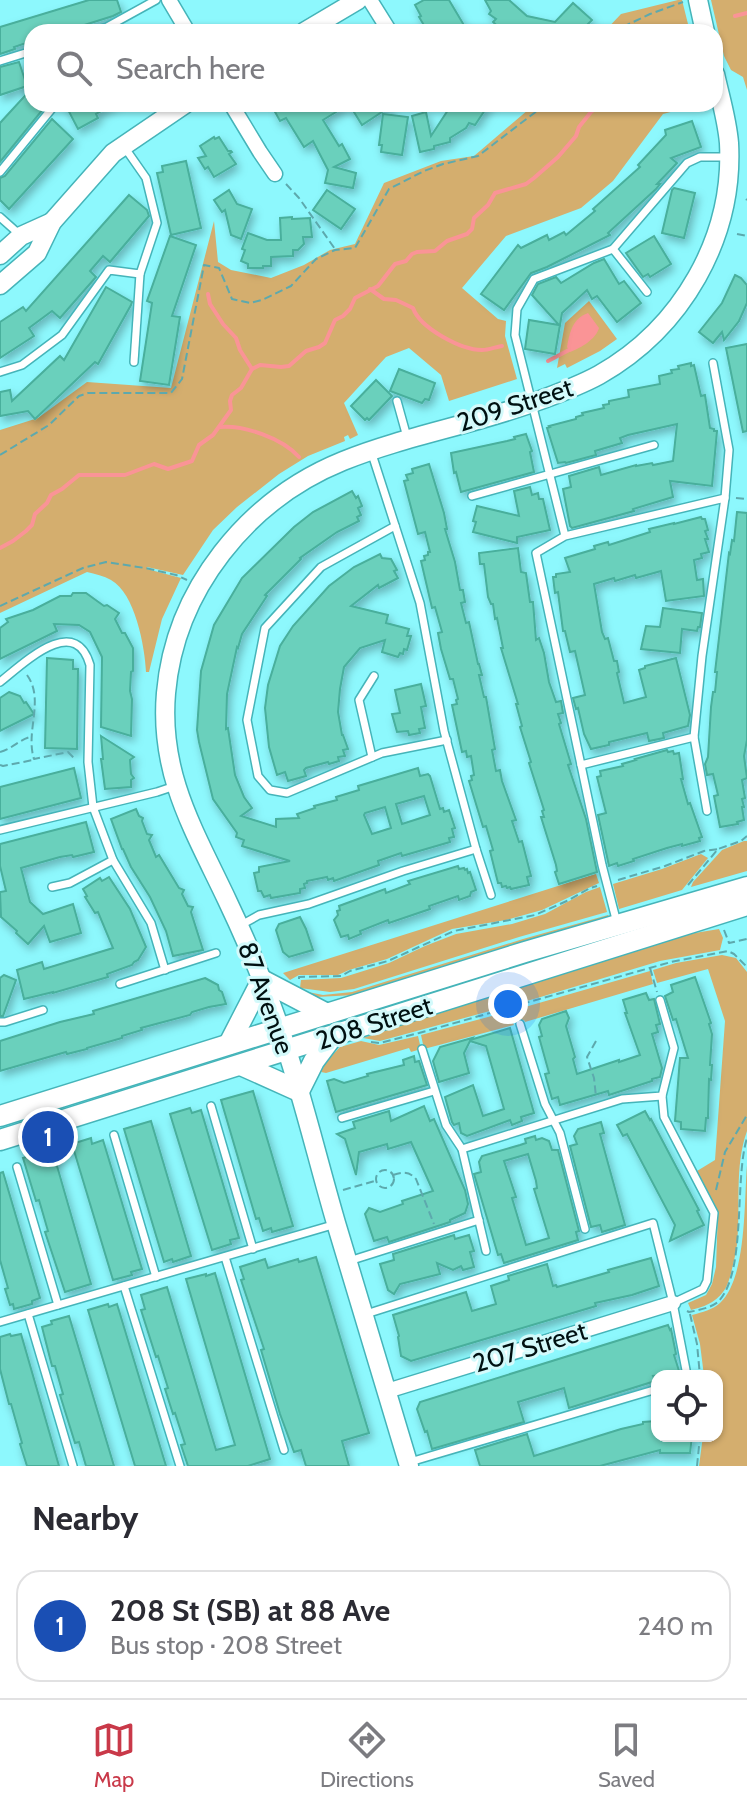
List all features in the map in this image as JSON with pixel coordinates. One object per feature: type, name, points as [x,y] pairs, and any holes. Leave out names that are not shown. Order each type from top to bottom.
[{"type":"main road","name":"208 Street","points":[[0,1116],[747,887]]},
{"type":"main road","name":"208 Street","points":[[0,1140],[747,905]]},
{"type":"main road","points":[[229,1044],[262,980],[327,1014]]},
{"type":"main road","points":[[241,1065],[299,1091],[314,1061],[332,1037]]},
{"type":"street","points":[[169,0],[183,24]]},
{"type":"street","points":[[318,24],[358,0]]},
{"type":"street","points":[[370,0],[385,24]]},
{"type":"street","points":[[691,1],[701,24]]},
{"type":"street","name":"209 Street","points":[[230,543],[259,513],[298,484],[341,462],[532,403],[597,376],[642,345],[674,312],[700,273],[718,230],[728,191],[729,157],[723,107]]},
{"type":"street","points":[[0,285],[37,253],[52,222],[113,153],[173,112]]},
{"type":"street","points":[[236,112],[275,174]]},
{"type":"street","points":[[0,255],[21,236],[52,222]]},
{"type":"street","name":"87 Avenue","points":[[230,543],[186,610],[173,649],[165,713],[168,750],[175,786],[186,814],[239,927],[280,1029],[408,1464]]},
{"type":"street","name":"207 Street","points":[[387,1391],[673,1303]]},
{"type":"lane","points":[[118,24],[156,0]]},
{"type":"lane","points":[[0,61],[24,56]]},
{"type":"lane","points":[[0,172],[49,112]]},
{"type":"lane","points":[[123,146],[146,178],[157,223],[140,274],[134,362]]},
{"type":"lane","points":[[565,536],[515,335],[517,309],[534,279],[613,249],[687,163],[700,157],[729,157]]},
{"type":"lane","points":[[0,217],[21,236]]},
{"type":"lane","points":[[613,249],[647,292]]},
{"type":"lane","points":[[0,372],[22,365],[62,335],[109,270],[140,274]]},
{"type":"lane","points":[[707,811],[694,737],[729,450],[713,363]]},
{"type":"lane","points":[[397,401],[408,439]]},
{"type":"lane","points":[[472,496],[654,445]]},
{"type":"lane","points":[[371,451],[420,603],[447,740],[491,895]]},
{"type":"lane","points":[[618,925],[606,884],[536,553],[565,536],[725,498]]},
{"type":"lane","points":[[395,526],[321,567],[265,628],[247,720],[258,776],[270,790],[287,793],[382,753],[447,740]]},
{"type":"lane","points":[[0,682],[57,643],[74,641],[87,653],[90,665],[88,762],[93,807],[113,860],[151,923],[165,970]]},
{"type":"lane","points":[[372,757],[359,700],[374,676]]},
{"type":"lane","points":[[581,765],[694,737]]},
{"type":"lane","points":[[0,830],[175,786]]},
{"type":"lane","points":[[239,927],[259,915],[309,904],[476,849]]},
{"type":"lane","points":[[52,887],[70,883],[113,860]]},
{"type":"lane","points":[[120,984],[216,953]]},
{"type":"lane","points":[[660,1000],[674,1048],[662,1096],[664,1117],[714,1213],[707,1281],[703,1289],[673,1303]]},
{"type":"lane","points":[[0,1022],[43,1010]]},
{"type":"lane","points":[[520,1024],[545,1104],[560,1133],[585,1229]]},
{"type":"lane","points":[[422,1049],[446,1125],[462,1149],[486,1251]]},
{"type":"lane","points":[[342,1118],[434,1091]]},
{"type":"lane","points":[[462,1149],[622,1099],[662,1096]]},
{"type":"lane","points":[[211,1106],[253,1249]]},
{"type":"lane","points":[[114,1135],[156,1277]]},
{"type":"lane","points":[[17,1167],[58,1305]]},
{"type":"lane","points":[[349,1261],[479,1220]]},
{"type":"lane","points":[[364,1315],[653,1223],[686,1370]]},
{"type":"lane","points":[[0,1322],[337,1224]]},
{"type":"lane","points":[[225,1257],[284,1450]]},
{"type":"lane","points":[[124,1286],[180,1466]]},
{"type":"lane","points":[[28,1314],[73,1466]]},
{"type":"lane","points":[[408,1464],[651,1391]]},
{"type":"path","points":[[629,24],[691,1]]},
{"type":"path","points":[[0,455],[49,425],[79,396],[88,393],[171,393],[182,379],[204,265],[218,268],[232,299],[250,303],[262,300],[291,286],[316,259],[335,250],[355,248],[389,189],[424,171],[478,156],[536,112]]},
{"type":"path","points":[[293,191],[335,250]]},
{"type":"path","points":[[737,234],[747,236]]},
{"type":"path","points":[[0,606],[83,568],[106,562],[184,578]]},
{"type":"path","points":[[21,666],[34,684],[35,717],[31,737],[34,759]]},
{"type":"path","points":[[0,752],[31,737]]},
{"type":"path","points":[[0,765],[68,752],[74,760],[88,762]]},
{"type":"path","points":[[297,986],[299,977],[341,976],[388,961],[454,931],[535,915],[590,888],[718,849],[747,836]]},
{"type":"path","points":[[690,904],[686,891],[689,882],[718,849]]},
{"type":"path","points":[[719,913],[729,943],[728,951]]},
{"type":"path","points":[[729,943],[747,939]]},
{"type":"path","points":[[370,1042],[394,1040],[671,962],[728,951],[747,967]]},
{"type":"path","points":[[650,968],[653,979]]},
{"type":"path","points":[[515,1007],[517,1013]]},
{"type":"path","points":[[596,1041],[587,1057],[598,1106]]},
{"type":"path","points":[[707,1200],[714,1194],[725,1152],[747,1115]]},
{"type":"path","points":[[673,1303],[689,1312],[709,1307],[720,1300],[730,1283],[740,1243],[742,1168],[747,1138]]},
{"type":"path","points":[[381,1171],[389,1171],[393,1175],[393,1181],[387,1187],[379,1186],[376,1181],[381,1171]]},
{"type":"path","points":[[393,1175],[403,1172],[416,1179],[437,1233]]},
{"type":"path","points":[[342,1190],[376,1181]]},
{"type":"path","points":[[689,1312],[699,1370]]},
{"type":"path","points":[[697,1466],[699,1442]]},
{"type":"shaded area","points":[[682,0],[688,24],[612,24],[621,14]]},
{"type":"shaded area","points":[[711,0],[747,0],[747,90],[743,77],[731,70],[724,56],[723,24],[717,24]]},
{"type":"shaded area","points":[[526,112],[671,112],[663,114],[613,181],[581,208],[506,236],[462,288],[498,319],[506,321],[505,336],[517,379],[449,401],[441,375],[409,348],[386,357],[344,403],[358,435],[350,439],[348,435],[344,437],[345,441],[308,456],[237,507],[213,530],[183,575],[147,567],[181,578],[162,619],[149,672],[146,672],[141,635],[132,608],[119,587],[105,577],[87,572],[0,613],[0,430],[38,418],[87,382],[171,388],[214,221],[218,262],[231,270],[271,278],[304,265],[330,250],[355,244],[384,183],[441,161],[474,156]]},
{"type":"shaded area","points":[[589,301],[617,339],[567,368],[565,364],[557,368],[565,323]]},
{"type":"shaded area","points":[[588,313],[599,328],[588,343],[570,352],[567,347],[573,327],[578,319]]},
{"type":"shaded area","points":[[747,841],[747,871],[691,887],[722,850]]},
{"type":"shaded area","points":[[701,854],[708,858],[682,890],[619,909],[613,884]]},
{"type":"shaded area","points":[[596,874],[599,883],[542,910],[452,929],[387,959],[338,975],[299,975],[290,980],[283,973]]},
{"type":"shaded area","points":[[600,887],[607,912],[354,989],[330,992],[300,988],[301,980],[341,978],[389,963],[456,934],[512,924],[545,914]]},
{"type":"shaded area","points":[[608,915],[609,918],[355,995],[316,997],[303,991],[323,995],[352,992]]},
{"type":"shaded area","points":[[719,929],[723,938],[720,950],[660,961],[380,1041],[363,1038],[689,934]]},
{"type":"shaded area","points":[[722,955],[736,958],[747,972],[747,1131],[739,1173],[737,1244],[730,1278],[725,1290],[716,1299],[691,1310],[688,1303],[706,1295],[716,1267],[718,1211],[697,1171],[715,1160],[725,1021],[708,969],[657,983],[653,970]]},
{"type":"shaded area","points":[[650,971],[653,984],[520,1021],[518,1009]]},
{"type":"shaded area","points":[[514,1010],[517,1022],[514,1025],[424,1049],[421,1035]]},
{"type":"shaded area","points":[[418,1036],[421,1049],[411,1052],[409,1048],[321,1072],[340,1047],[361,1041],[379,1045]]},
{"type":"shaded area","points":[[747,1165],[747,1466],[699,1466],[702,1442],[723,1442],[723,1370],[703,1370],[692,1315],[711,1309],[729,1291],[740,1258]]},
{"type":"building","points":[[89,0],[117,0],[121,12],[88,24],[24,24],[24,44],[0,54],[0,27]]},
{"type":"building","points":[[424,0],[449,0],[463,24],[423,24],[415,5]]},
{"type":"building","points":[[485,0],[509,0],[527,16],[555,22],[573,3],[592,20],[588,24],[495,24],[493,22],[496,19],[489,14],[491,11]]},
{"type":"building","points":[[19,62],[24,87],[0,95],[0,67]]},
{"type":"building","points":[[24,97],[24,112],[41,112],[0,162],[0,123]]},
{"type":"building","points":[[69,112],[100,112],[96,114],[98,118],[78,129]]},
{"type":"building","points":[[275,112],[336,112],[323,120],[350,159],[334,167],[356,173],[353,188],[325,183],[328,170],[313,141],[304,147],[286,118],[280,121]]},
{"type":"building","points":[[354,112],[382,112],[362,125]]},
{"type":"building","points":[[426,112],[431,136],[447,112],[484,112],[475,125],[469,123],[450,138],[450,142],[420,152],[412,116]]},
{"type":"building","points":[[383,114],[408,117],[402,155],[381,152]]},
{"type":"building","points":[[52,119],[73,139],[9,209],[0,200],[0,178],[5,176]]},
{"type":"building","points":[[692,121],[701,147],[671,158],[677,163],[656,189],[608,233],[610,235],[531,273],[504,310],[481,294],[518,245],[521,248],[547,235],[549,240],[564,232],[566,235],[640,167],[638,165],[666,135],[665,130]]},
{"type":"building","points":[[219,137],[232,152],[229,154],[236,164],[214,177],[198,158],[206,156],[200,146]]},
{"type":"building","points":[[186,161],[201,228],[171,235],[157,173],[163,172],[162,166]]},
{"type":"building","points":[[674,188],[695,193],[684,238],[662,233]]},
{"type":"building","points":[[229,190],[237,204],[252,209],[241,239],[231,235],[225,210],[222,212],[214,200]]},
{"type":"building","points":[[327,190],[355,209],[341,229],[313,210]]},
{"type":"building","points":[[129,195],[147,210],[149,216],[110,262],[103,256],[90,271],[96,277],[60,318],[52,311],[29,328],[34,336],[0,358],[0,322],[23,307],[26,311]]},
{"type":"building","points":[[280,218],[310,218],[312,237],[303,237],[304,244],[293,250],[293,256],[271,257],[271,266],[263,268],[248,268],[248,264],[241,261],[248,233],[267,240],[281,240]]},
{"type":"building","points":[[170,236],[196,245],[172,316],[180,317],[169,385],[140,381],[152,303],[147,301]]},
{"type":"building","points":[[654,236],[671,264],[650,277],[648,274],[643,277],[626,253]]},
{"type":"building","points":[[604,259],[619,284],[624,281],[641,303],[617,322],[597,296],[592,299],[587,290],[562,313],[555,354],[525,349],[529,320],[559,325],[532,295],[538,284],[556,277],[561,283]]},
{"type":"building","points":[[735,275],[747,285],[747,303],[739,321],[724,340],[722,332],[713,343],[699,332],[722,303]]},
{"type":"building","points":[[106,287],[132,302],[98,364],[95,362],[35,419],[28,411],[0,416],[0,392],[10,390],[12,401],[60,356],[64,360]]},
{"type":"building","points":[[747,344],[747,431],[743,432],[726,348]]},
{"type":"building","points":[[691,363],[701,396],[705,395],[710,428],[717,431],[712,486],[670,481],[673,497],[572,528],[563,489],[571,487],[569,476],[599,467],[601,475],[636,465],[673,461],[677,424],[628,435],[620,438],[622,443],[595,451],[596,455],[566,463],[558,463],[547,428],[576,419],[582,413],[604,408],[603,405],[609,404],[609,401],[629,397],[628,390],[660,384],[659,376]]},
{"type":"building","points":[[399,369],[435,383],[429,400],[425,399],[422,403],[390,391]]},
{"type":"building","points":[[376,380],[392,396],[369,420],[365,420],[351,406]]},
{"type":"building","points":[[526,434],[534,472],[461,492],[451,453]]},
{"type":"building","points":[[429,464],[444,513],[460,590],[463,590],[465,602],[461,603],[466,623],[469,622],[482,675],[479,675],[486,697],[496,771],[500,770],[516,820],[512,821],[519,842],[522,841],[531,876],[527,877],[529,885],[511,889],[498,883],[490,851],[493,850],[469,781],[474,775],[471,756],[467,757],[466,751],[462,752],[452,705],[457,704],[458,699],[441,649],[438,633],[442,632],[435,607],[432,608],[421,561],[430,552],[425,532],[418,534],[404,481],[408,480],[406,475],[413,473],[412,469]]},
{"type":"building","points":[[530,487],[532,495],[538,493],[539,499],[543,499],[550,530],[517,537],[517,543],[473,532],[477,506],[519,516],[514,491]]},
{"type":"building","points":[[352,491],[362,506],[358,508],[361,515],[357,517],[359,521],[300,558],[265,595],[242,634],[227,694],[226,729],[235,775],[252,808],[241,816],[276,827],[276,819],[299,818],[297,814],[359,790],[358,786],[418,768],[420,776],[430,776],[440,809],[443,808],[444,812],[449,810],[455,828],[452,829],[454,837],[449,838],[450,842],[402,856],[401,853],[378,861],[379,865],[334,881],[327,877],[307,881],[300,893],[271,898],[270,895],[264,897],[258,891],[254,873],[259,872],[259,867],[290,861],[242,846],[244,840],[236,837],[237,833],[213,799],[197,730],[201,671],[214,625],[242,578],[313,512]],"holes":[[[424,796],[430,815],[402,824],[396,804]],[[385,807],[391,828],[372,834],[364,815]]]},
{"type":"building","points":[[737,512],[747,513],[747,740],[744,756],[747,778],[742,780],[744,820],[720,827],[713,774],[707,775],[705,764],[729,553],[734,541]]},
{"type":"building","points":[[701,517],[705,519],[708,530],[705,531],[708,539],[705,539],[709,552],[694,560],[697,580],[703,579],[704,596],[666,601],[661,571],[594,584],[602,632],[605,639],[608,638],[614,661],[617,661],[624,703],[646,697],[639,670],[676,658],[690,715],[688,726],[663,733],[664,738],[649,741],[647,733],[591,749],[573,698],[585,695],[575,651],[570,652],[563,631],[553,577],[570,572],[565,558],[595,549],[594,546],[608,542],[609,545],[650,532],[649,529]]},
{"type":"building","points":[[518,548],[521,572],[526,573],[530,602],[533,602],[536,640],[539,638],[544,653],[556,702],[561,701],[563,713],[558,714],[559,724],[571,764],[568,765],[586,819],[597,872],[559,884],[541,817],[544,817],[544,810],[520,727],[518,704],[501,648],[497,618],[488,597],[484,564],[480,564],[479,553]]},
{"type":"building","points":[[380,554],[382,558],[391,559],[398,578],[379,588],[378,585],[351,606],[388,615],[386,623],[409,629],[407,636],[411,636],[407,650],[404,649],[398,657],[382,652],[385,640],[360,648],[344,667],[340,689],[338,712],[348,749],[343,750],[345,756],[338,757],[339,761],[306,768],[306,776],[288,781],[285,772],[277,775],[269,747],[265,708],[268,685],[280,646],[293,626],[329,586],[354,567]]},
{"type":"building","points":[[73,593],[86,593],[119,613],[115,619],[133,648],[131,736],[101,727],[102,657],[90,632],[79,625],[54,624],[57,631],[0,659],[0,628],[8,622],[6,619]]},
{"type":"building","points":[[663,608],[702,613],[697,631],[682,629],[680,653],[641,649],[646,626],[660,627]]},
{"type":"building","points":[[47,658],[73,660],[73,669],[78,669],[77,749],[45,748]]},
{"type":"building","points":[[421,684],[426,706],[421,707],[425,728],[419,729],[420,733],[409,735],[408,731],[397,732],[392,714],[400,713],[395,690]]},
{"type":"building","points":[[9,692],[20,696],[34,714],[0,731],[0,698]]},
{"type":"building","points":[[101,736],[134,757],[130,760],[134,778],[131,787],[105,789]]},
{"type":"building","points":[[667,750],[679,753],[681,779],[702,837],[700,841],[609,866],[598,815],[606,813],[597,777],[601,776],[600,771]]},
{"type":"building","points":[[74,768],[81,798],[0,819],[0,787]]},
{"type":"building","points":[[136,809],[143,818],[147,834],[152,835],[149,840],[156,857],[159,855],[179,888],[184,890],[182,894],[188,906],[193,907],[191,912],[203,950],[173,956],[166,931],[150,897],[122,849],[111,819]]},
{"type":"building","points":[[86,822],[94,852],[21,868],[30,902],[43,914],[73,904],[81,933],[50,942],[44,926],[28,944],[1,917],[0,892],[6,891],[0,866],[0,844]]},
{"type":"building","points":[[458,866],[470,872],[476,890],[470,896],[459,900],[458,896],[429,906],[430,909],[389,923],[388,920],[349,939],[348,935],[341,937],[334,920],[339,906],[385,889],[386,893],[410,884],[408,881]]},
{"type":"building","points":[[109,877],[130,909],[146,947],[138,960],[107,974],[108,977],[24,999],[17,970],[42,962],[44,969],[113,948],[98,912],[95,913],[83,889],[100,878],[102,881]]},
{"type":"building","points":[[300,917],[313,950],[289,957],[283,952],[276,930],[279,924]]},
{"type":"building","points":[[4,975],[16,980],[3,1016],[0,1016],[0,978]]},
{"type":"building","points":[[695,977],[712,1034],[705,1131],[681,1129],[681,1122],[675,1121],[680,1058],[688,1058],[665,996],[673,992],[671,985]]},
{"type":"building","points":[[205,978],[218,985],[226,1004],[141,1028],[122,1038],[87,1049],[0,1071],[0,1041]]},
{"type":"building","points":[[646,993],[649,1000],[654,999],[660,1024],[656,1025],[658,1032],[652,1034],[662,1068],[660,1077],[609,1095],[608,1091],[560,1105],[558,1097],[552,1099],[539,1037],[542,1036],[539,1025],[542,1019],[566,1011],[569,1018],[566,1026],[577,1074],[640,1055],[623,1000]]},
{"type":"building","points":[[510,1028],[534,1113],[521,1117],[522,1121],[512,1125],[510,1120],[467,1136],[461,1133],[459,1123],[454,1125],[452,1122],[445,1097],[473,1085],[483,1116],[504,1109],[486,1046],[470,1041],[464,1053],[469,1073],[439,1082],[433,1061],[440,1047]]},
{"type":"building","points":[[414,1056],[415,1062],[419,1061],[427,1085],[336,1112],[327,1081],[334,1079],[344,1083],[404,1065],[403,1060]]},
{"type":"building","points":[[253,1091],[293,1226],[272,1232],[271,1228],[263,1231],[259,1218],[256,1219],[221,1100]]},
{"type":"building","points":[[424,1106],[430,1121],[434,1119],[465,1190],[468,1204],[465,1213],[450,1222],[389,1242],[387,1237],[374,1241],[365,1214],[369,1208],[380,1212],[433,1191],[411,1142],[388,1149],[387,1144],[359,1152],[356,1175],[345,1139],[337,1134],[355,1128],[353,1122],[389,1111],[391,1121]]},
{"type":"building","points":[[190,1108],[192,1113],[201,1110],[239,1238],[212,1250],[170,1114]]},
{"type":"building","points":[[645,1111],[699,1210],[704,1225],[670,1241],[675,1225],[627,1134],[623,1136],[617,1125]]},
{"type":"building","points":[[151,1121],[191,1256],[173,1262],[172,1259],[164,1262],[124,1129]]},
{"type":"building","points":[[601,1122],[604,1133],[600,1134],[625,1225],[602,1232],[600,1225],[591,1227],[570,1146],[577,1144],[574,1136],[578,1129]]},
{"type":"building","points":[[535,1136],[536,1140],[542,1138],[549,1141],[552,1150],[558,1150],[579,1231],[576,1232],[578,1240],[504,1263],[501,1254],[498,1255],[474,1174],[481,1172],[479,1162],[482,1156],[526,1143],[525,1139]],"holes":[[[528,1154],[537,1188],[534,1189],[549,1238],[526,1245],[512,1198],[516,1197],[504,1161]]]},
{"type":"building","points":[[91,1138],[92,1144],[103,1140],[142,1269],[113,1280],[72,1144]]},
{"type":"building","points":[[47,1139],[91,1284],[65,1292],[45,1232],[48,1231],[39,1200],[36,1201],[23,1158],[40,1153],[37,1142]]},
{"type":"building","points":[[3,1172],[40,1298],[32,1304],[14,1309],[5,1289],[8,1288],[0,1260],[0,1173]]},
{"type":"building","points":[[454,1235],[455,1239],[469,1235],[474,1251],[470,1252],[474,1267],[463,1270],[461,1266],[453,1270],[437,1263],[440,1274],[400,1284],[394,1294],[388,1290],[380,1264],[394,1260],[393,1254]]},
{"type":"building","points":[[316,1257],[369,1433],[342,1441],[349,1466],[306,1466],[301,1450],[294,1452],[241,1280],[244,1279],[240,1267],[265,1259],[268,1268]]},
{"type":"building","points":[[651,1258],[659,1286],[411,1361],[401,1356],[393,1315],[466,1292],[472,1311],[496,1304],[491,1286],[509,1280],[508,1276],[547,1264],[553,1286],[557,1287]]},
{"type":"building","points":[[215,1273],[270,1459],[248,1466],[188,1466],[181,1445],[185,1444],[141,1310],[145,1309],[141,1295],[167,1287],[216,1450],[235,1445],[186,1279]]},
{"type":"building","points":[[108,1304],[109,1307],[117,1304],[166,1466],[135,1466],[88,1310]]},
{"type":"building","points":[[69,1316],[114,1466],[86,1466],[79,1442],[75,1443],[60,1395],[63,1394],[42,1327]]},
{"type":"building","points":[[668,1325],[671,1329],[679,1370],[651,1370],[651,1382],[569,1408],[564,1388],[518,1402],[524,1422],[432,1449],[417,1409],[420,1402]]},
{"type":"building","points":[[21,1334],[59,1466],[27,1466],[0,1369],[0,1337]]},
{"type":"building","points":[[651,1421],[651,1442],[691,1442],[690,1453],[660,1453],[660,1450],[600,1466],[480,1466],[475,1450],[527,1434],[534,1456]]},
{"type":"waterway","points":[[735,16],[747,13]]},
{"type":"waterway","points":[[0,548],[26,531],[51,495],[79,475],[125,475],[154,464],[168,469],[192,461],[199,445],[213,435],[231,410],[232,395],[241,388],[252,369],[260,365],[289,366],[306,351],[325,343],[335,320],[350,309],[355,298],[378,286],[395,264],[406,261],[412,254],[435,251],[447,241],[467,234],[472,229],[474,218],[495,193],[526,184],[534,178],[558,157],[591,112]]},
{"type":"waterway","points":[[370,289],[384,299],[396,300],[413,308],[432,330],[453,342],[482,350],[502,346]]},
{"type":"waterway","points":[[208,294],[210,304],[236,338],[252,369]]},
{"type":"waterway","points":[[548,361],[569,350]]},
{"type":"waterway","points":[[220,427],[262,434],[283,444],[299,457]]},
{"type":"place","name":"208 St (SB) at 88 Ave","points":[[48,1137]]}]
